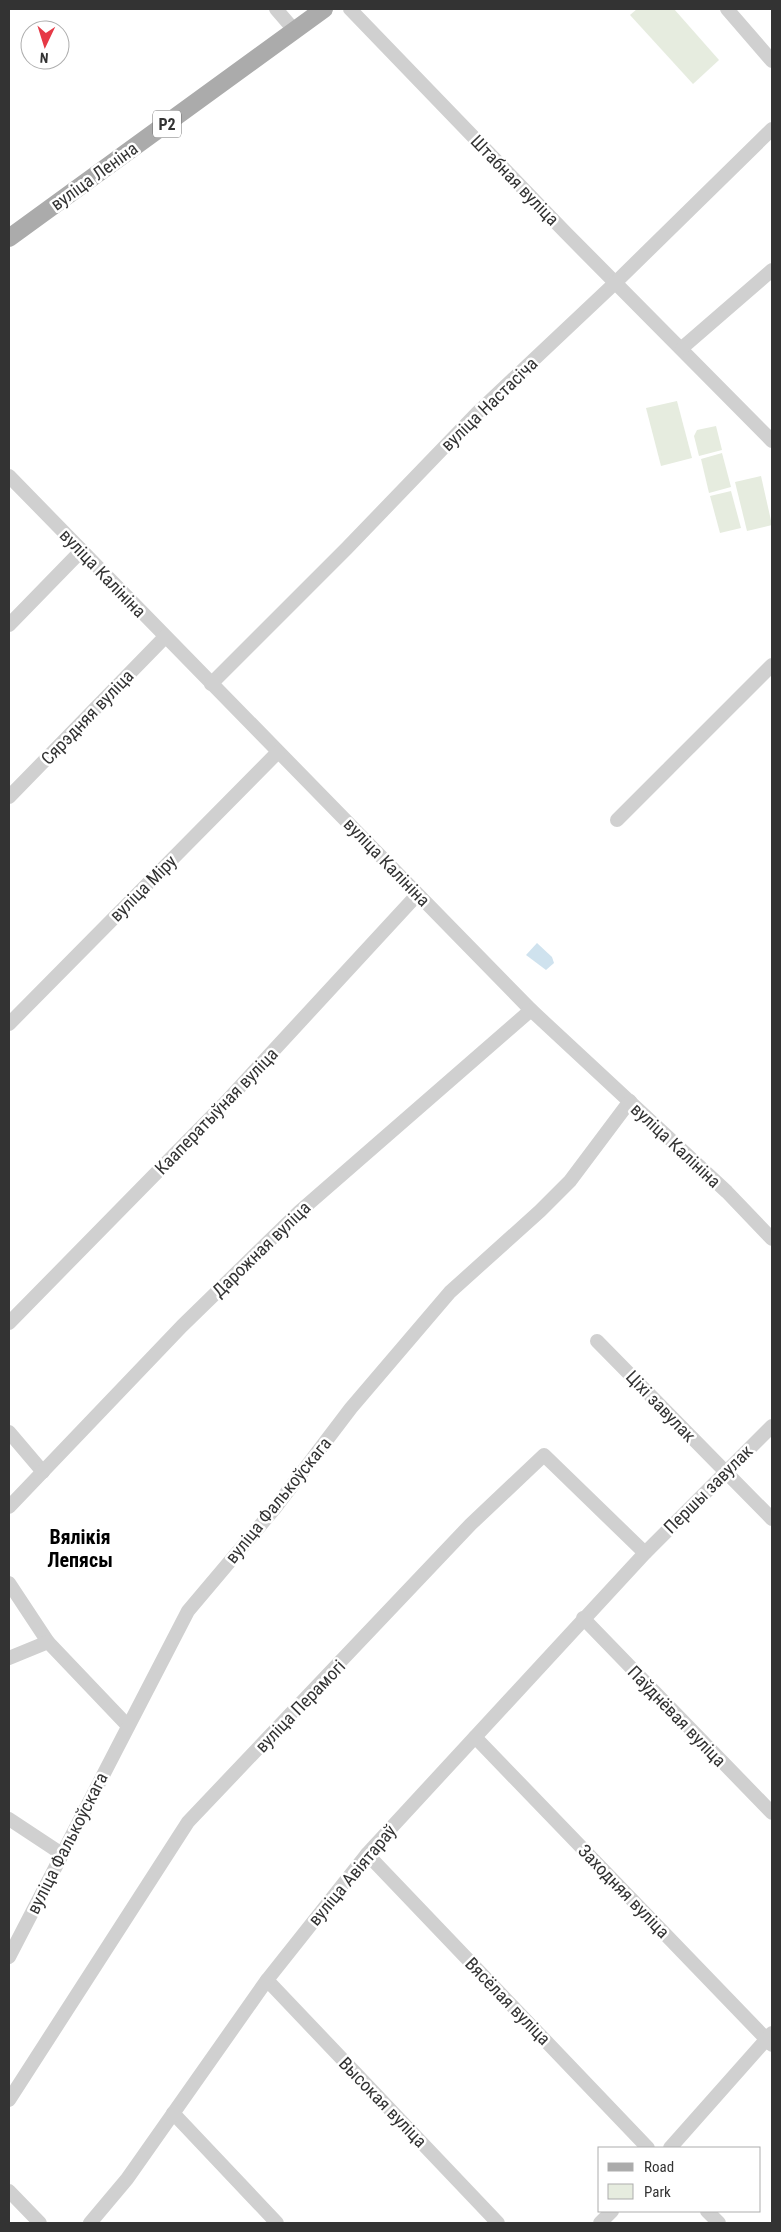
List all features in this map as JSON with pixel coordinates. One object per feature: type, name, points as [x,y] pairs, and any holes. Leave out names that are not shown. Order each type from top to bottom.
[{"type":"main road","name":"вуліца Леніна","points":[[9,238],[324,9]]},
{"type":"street","points":[[276,9],[295,31]]},
{"type":"street","name":"Штабная вуліца","points":[[350,9],[615,283],[682,348],[772,441]]},
{"type":"street","points":[[727,9],[772,61]]},
{"type":"street","name":"вуліца Настасіча","points":[[211,684],[477,413],[615,283],[772,129]]},
{"type":"street","points":[[682,348],[772,270]]},
{"type":"street","name":"вуліца Калініна","points":[[9,476],[211,684],[332,804],[417,895],[531,1010],[727,1192],[772,1239]]},
{"type":"street","points":[[9,625],[82,550]]},
{"type":"street","name":"Сярэдняя вуліца","points":[[9,797],[165,636]]},
{"type":"street","points":[[617,820],[772,665]]},
{"type":"street","name":"вуліца Міру","points":[[9,1024],[278,752]]},
{"type":"street","name":"Кааператыўная вуліца","points":[[9,1323],[225,1103],[417,895]]},
{"type":"street","name":"Дарожная вуліца","points":[[9,1508],[182,1326],[298,1212],[531,1010]]},
{"type":"street","name":"вуліца Фалькоўскага","points":[[9,1957],[128,1726],[195,1602],[275,1508],[351,1408],[450,1292],[540,1211],[570,1181],[630,1101]]},
{"type":"street","name":"Ціхі завулак","points":[[598,1341],[772,1519]]},
{"type":"street","name":"Першы завулак","points":[[645,1553],[772,1426]]},
{"type":"street","points":[[9,1432],[43,1472]]},
{"type":"street","name":"вуліца Перамогі","points":[[9,2100],[188,1822],[296,1712],[472,1524],[544,1455],[645,1553]]},
{"type":"street","name":"вуліца Авіятараў","points":[[90,2223],[127,2179],[267,1980],[367,1854],[645,1553]]},
{"type":"street","points":[[9,1583],[48,1642],[128,1726]]},
{"type":"street","name":"Паўднёвая вуліца","points":[[583,1618],[772,1813]]},
{"type":"street","points":[[9,1658],[48,1642]]},
{"type":"street","name":"Заходняя вуліца","points":[[475,1738],[770,2039]]},
{"type":"street","points":[[9,1819],[62,1854]]},
{"type":"street","name":"Вясёлая вуліца","points":[[367,1854],[647,2147]]},
{"type":"street","name":"Высокая вуліца","points":[[267,1980],[498,2223]]},
{"type":"street","points":[[671,2147],[770,2039]]},
{"type":"street","points":[[173,2113],[277,2223]]},
{"type":"street","points":[[9,2191],[40,2223]]},
{"type":"street","points":[[600,2223],[611,2212]]},
{"type":"street","points":[[708,2212],[719,2223]]},
{"type":"green space","points":[[637,9],[674,9],[719,60],[693,84],[630,15]]},
{"type":"green space","points":[[677,401],[692,458],[661,466],[646,408]]},
{"type":"green space","points":[[716,426],[722,450],[699,456],[694,436],[697,430]]},
{"type":"green space","points":[[722,453],[731,487],[709,493],[701,459]]},
{"type":"green space","points":[[761,476],[772,525],[747,531],[735,482]]},
{"type":"green space","points":[[731,491],[741,528],[720,533],[710,496]]},
{"type":"water","points":[[537,943],[552,957],[554,963],[546,970],[526,955]]},
{"type":"district","name":"Вялікія Лепясы","points":[[80,1548]]}]
